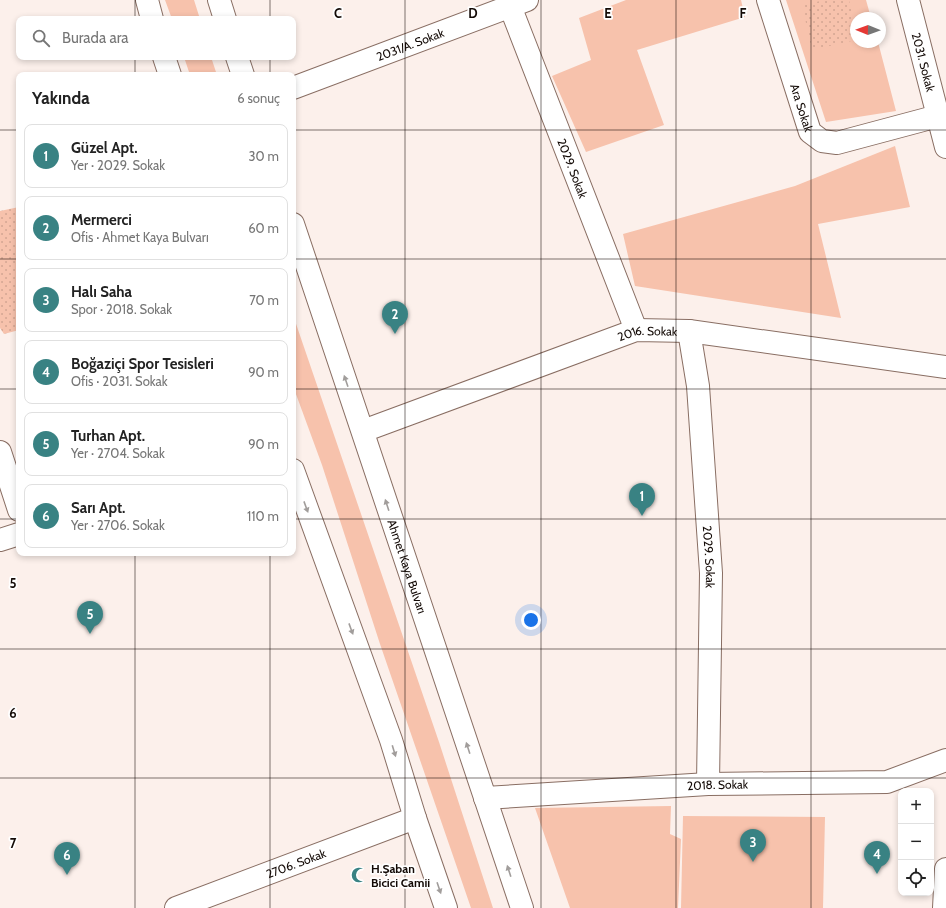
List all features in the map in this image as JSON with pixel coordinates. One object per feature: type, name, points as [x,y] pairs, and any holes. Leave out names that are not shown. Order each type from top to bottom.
[{"type":"street","points":[[147,0],[151,16]]},
{"type":"street","points":[[219,0],[224,16]]},
{"type":"street","name":"Ara Sokak","points":[[768,0],[810,132],[822,141],[837,143],[938,116]]},
{"type":"street","name":"2031. Sokak","points":[[908,0],[938,78],[938,116],[946,147]]},
{"type":"street","name":"2031/A. Sokak","points":[[296,87],[518,3]]},
{"type":"street","name":"2029. Sokak","points":[[518,3],[636,330]]},
{"type":"street","points":[[165,60],[169,72]]},
{"type":"street","points":[[238,60],[242,72]]},
{"type":"street","name":"Ahmet Kaya Bulvarı","points":[[296,233],[522,908]]},
{"type":"street","name":"2016. Sokak","points":[[363,431],[636,330],[689,331],[946,367]]},
{"type":"street","name":"2029. Sokak","points":[[689,331],[698,386],[711,574],[708,784]]},
{"type":"street","points":[[0,452],[16,501]]},
{"type":"street","points":[[296,478],[391,740],[415,818],[446,908]]},
{"type":"street","points":[[0,540],[16,535]]},
{"type":"street","name":"2018. Sokak","points":[[485,798],[708,784],[888,782],[946,760]]},
{"type":"street","name":"2706. Sokak","points":[[176,908],[415,818]]},
{"type":"street","points":[[944,908],[946,869]]},
{"type":"shaded area","points":[[165,0],[194,0],[199,16],[171,16]]},
{"type":"shaded area","points":[[626,0],[741,0],[745,17],[637,50],[664,125],[586,152],[552,76],[591,60],[579,18]]},
{"type":"shaded area","points":[[786,0],[866,0],[869,12],[850,12],[850,48],[880,48],[896,111],[826,122]]},
{"type":"shaded area","points":[[825,0],[849,0],[852,12],[850,12],[850,41],[812,50],[802,5]]},
{"type":"shaded area","points":[[185,60],[212,60],[216,72],[189,72]]},
{"type":"shaded area","points":[[895,146],[910,207],[818,224],[841,318],[635,286],[623,234],[795,186]]},
{"type":"shaded area","points":[[16,208],[16,331],[4,334],[0,328],[0,211]]},
{"type":"shaded area","points":[[296,324],[439,742],[493,908],[471,908],[380,644],[322,465],[296,394]]},
{"type":"shaded area","points":[[671,806],[670,834],[681,839],[678,908],[570,908],[535,808]]},
{"type":"shaded area","points":[[683,816],[825,817],[823,908],[681,908]]},
{"type":"place","name":"Mermerci","points":[[395,334]]},
{"type":"place","name":"Güzel Apt.","points":[[642,516]]},
{"type":"place","name":"Turhan Apt.","points":[[90,634]]},
{"type":"place","name":"Halı Saha","points":[[753,862]]},
{"type":"place","name":"Boğaziçi Spor Tesisleri","points":[[877,874]]},
{"type":"place","name":"Sarı Apt.","points":[[67,875]]},
{"type":"place","name":"H.Şaban Bicici Camii","points":[[359,875]]}]
